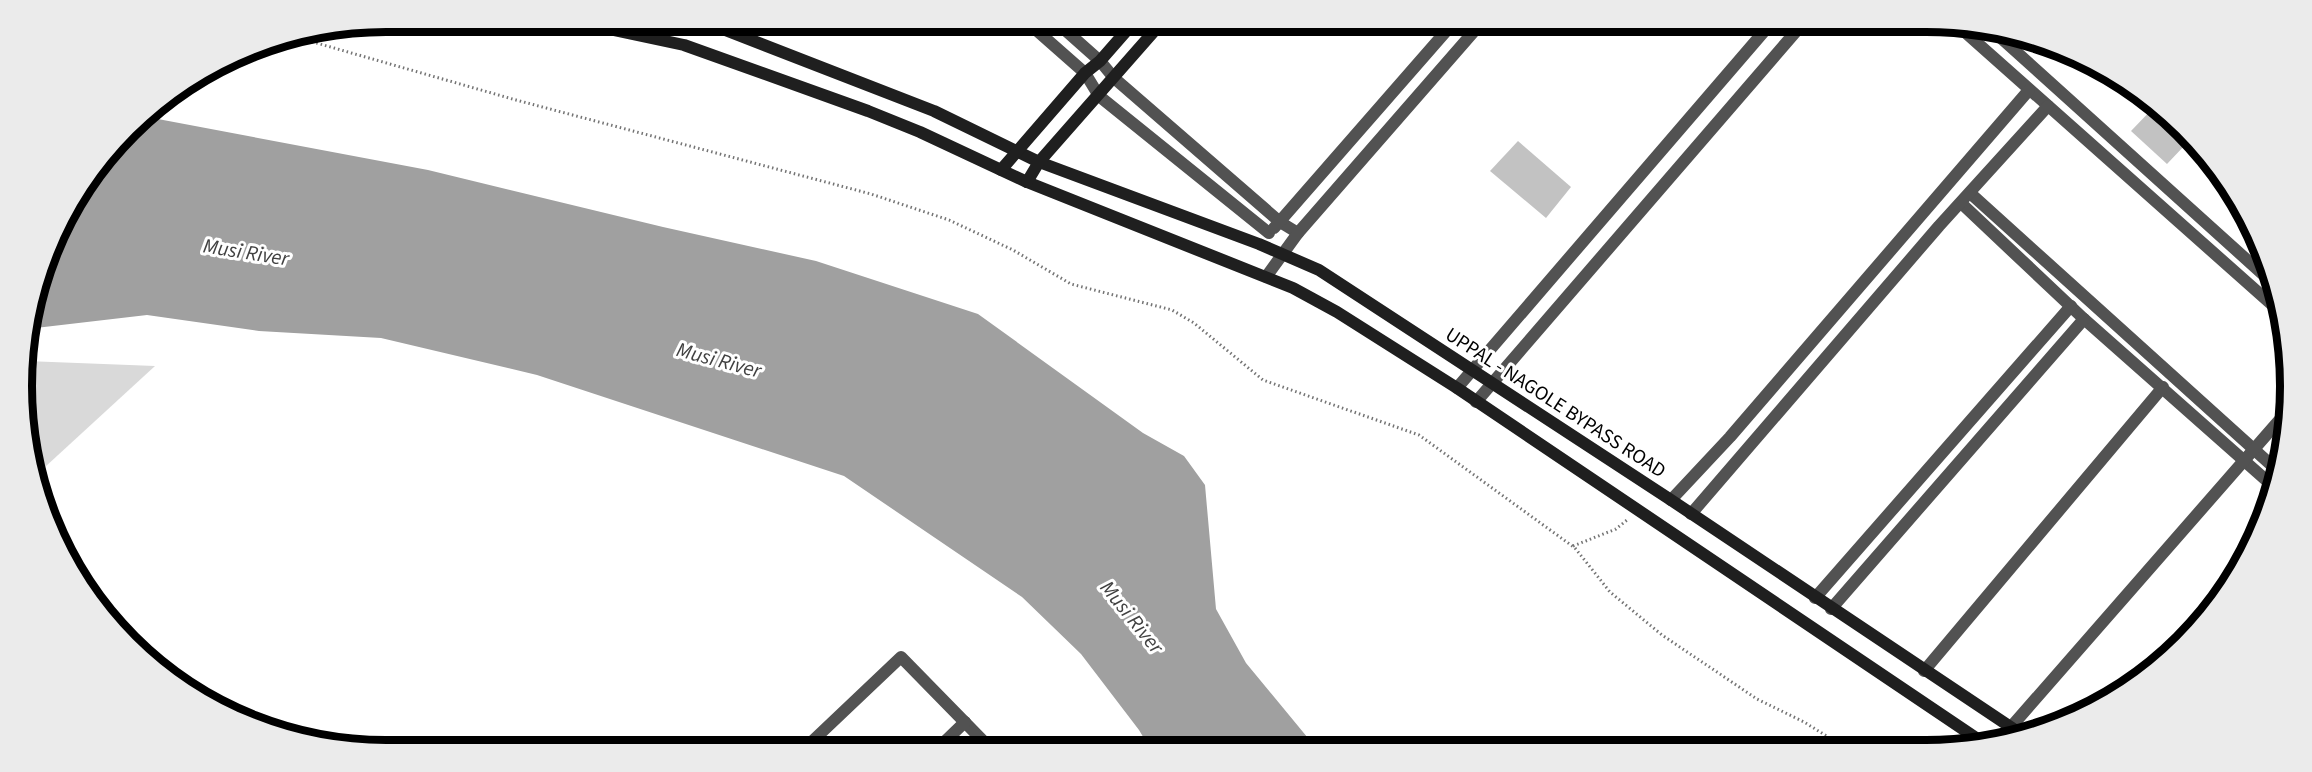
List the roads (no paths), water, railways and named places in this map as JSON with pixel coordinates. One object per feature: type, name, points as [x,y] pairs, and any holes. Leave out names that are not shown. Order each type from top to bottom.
[{"type":"street","points":[[623,32],[684,45],[868,111],[1027,182],[1293,288],[1337,312],[1457,388],[1974,737]]},
{"type":"street","name":"UPPAL - NAGOLE BYPASS ROAD","points":[[730,32],[934,111],[1039,162],[1259,244],[1318,270],[1671,500],[1831,609],[2014,729]]},
{"type":"street","points":[[1038,32],[1085,73],[1099,96],[1269,233]]},
{"type":"street","points":[[1067,32],[1100,61],[1114,78],[1280,222],[1298,232]]},
{"type":"street","points":[[1001,170],[1085,73],[1100,61],[1125,32]]},
{"type":"street","points":[[1027,182],[1039,162],[1154,32]]},
{"type":"street","points":[[1259,244],[1445,32]]},
{"type":"street","points":[[1266,277],[1285,255],[1298,232],[1473,32]]},
{"type":"street","points":[[1457,388],[1763,32]]},
{"type":"street","points":[[1476,402],[1795,32]]},
{"type":"street","points":[[1968,35],[2270,303]]},
{"type":"street","points":[[2002,40],[2263,274]]},
{"type":"street","points":[[1671,500],[1738,428],[2029,90]]},
{"type":"street","points":[[1691,514],[2048,106]]},
{"type":"street","points":[[1312,217],[1317,179]]},
{"type":"street","points":[[1970,193],[2271,465]]},
{"type":"street","points":[[1961,203],[2084,319],[2267,481]]},
{"type":"street","points":[[1815,598],[2071,306]]},
{"type":"street","points":[[1831,609],[2084,319]]},
{"type":"street","points":[[1924,671],[2163,387]]},
{"type":"street","points":[[2018,728],[2278,421]]},
{"type":"street","points":[[814,740],[901,657],[982,740]]},
{"type":"street","points":[[946,740],[965,722]]},
{"type":"water","name":"Musi River","points":[[153,118],[428,170],[663,227],[816,261],[978,314],[1143,433],[1184,456],[1205,485],[1216,609],[1246,663],[1310,740],[1145,740],[1081,654],[1022,597],[844,476],[537,375],[381,338],[259,331],[147,315],[37,328],[50,272],[58,250],[79,209],[119,152]]}]
